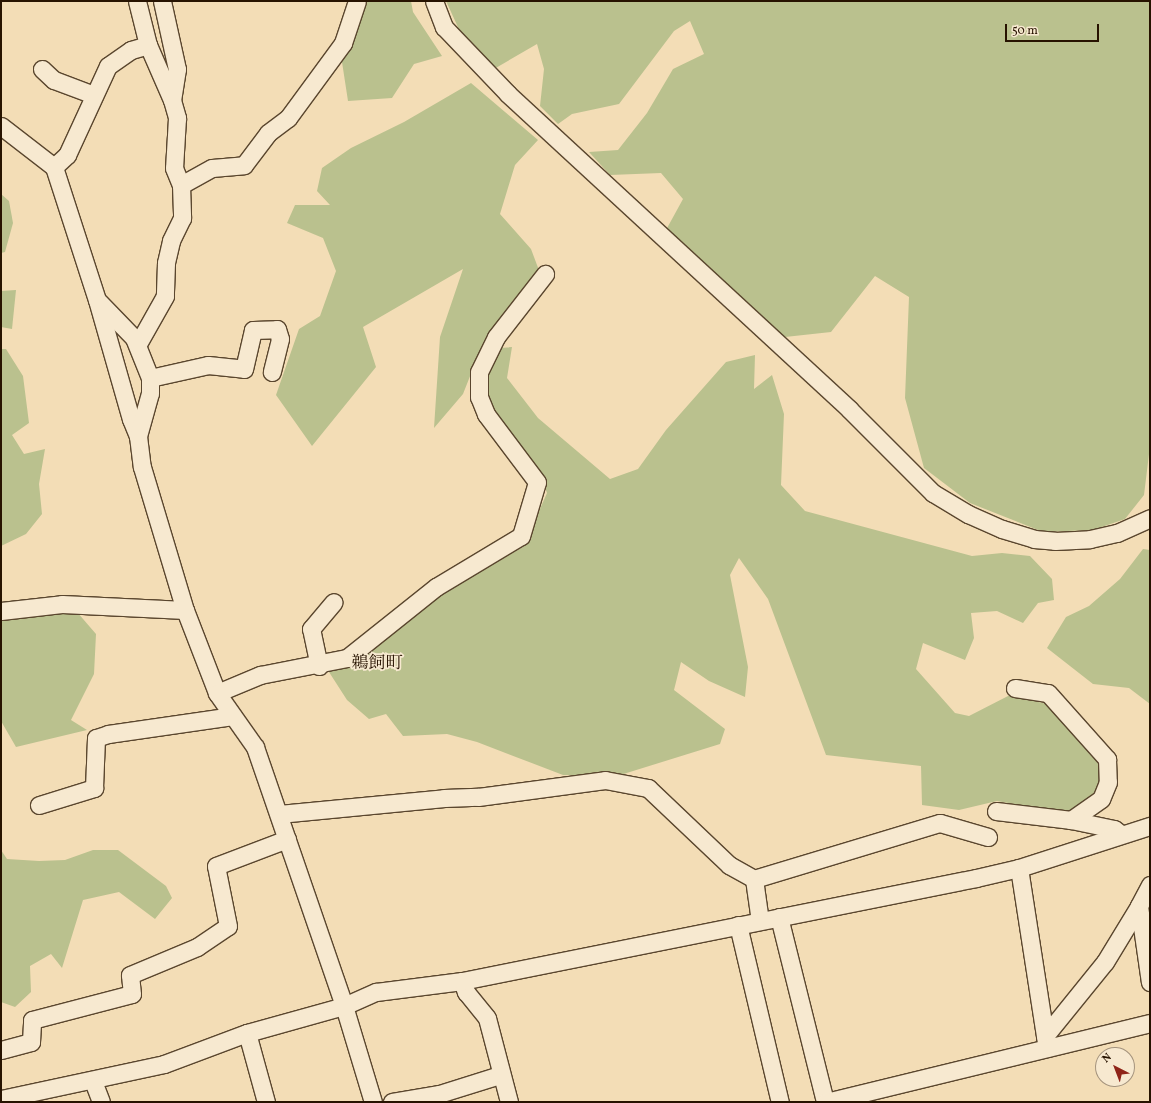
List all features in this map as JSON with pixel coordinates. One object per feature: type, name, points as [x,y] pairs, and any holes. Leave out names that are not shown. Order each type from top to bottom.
[{"type":"street","points":[[137,1],[148,45],[172,100],[177,118],[174,168],[181,185],[182,218],[171,241],[166,263],[165,296],[138,344]]},
{"type":"street","points":[[162,1],[177,70],[172,100]]},
{"type":"street","points":[[181,185],[212,168],[244,165],[268,133],[288,118],[343,43],[357,1]]},
{"type":"street","points":[[434,1],[444,27],[508,94],[849,409],[933,493],[968,514],[1002,529],[1034,539],[1055,541],[1090,539],[1117,534],[1150,518]]},
{"type":"street","points":[[54,168],[67,155],[108,66],[131,50],[148,45]]},
{"type":"street","points":[[42,69],[54,80],[94,95]]},
{"type":"street","points":[[1,126],[54,168],[97,300],[131,419],[138,436],[142,467],[186,610],[217,693],[256,747],[344,1006],[373,1102]]},
{"type":"street","points":[[217,693],[260,675],[318,666],[347,658],[436,587],[521,536],[538,482],[486,414],[479,397],[479,372],[496,337],[545,274]]},
{"type":"street","points":[[97,300],[138,344],[150,378],[150,393],[138,436]]},
{"type":"street","points":[[150,378],[208,365],[244,369],[253,330],[277,329],[280,339],[272,372]]},
{"type":"street","points":[[318,666],[311,629],[334,602]]},
{"type":"street","points":[[1,611],[62,604],[186,610]]},
{"type":"street","points":[[1015,688],[1048,693],[1108,759],[1108,782],[1101,799],[1071,820]]},
{"type":"street","points":[[39,805],[94,788],[96,738],[108,734],[233,716]]},
{"type":"street","points":[[279,814],[444,798],[478,797],[605,780],[648,788],[729,865],[754,879],[940,823],[988,837]]},
{"type":"street","points":[[996,810],[1071,820],[1114,829],[1121,834]]},
{"type":"street","points":[[1,1099],[34,1090],[93,1081],[164,1064],[247,1033],[344,1006],[376,992],[462,981],[1019,868],[1121,834],[1150,826]]},
{"type":"street","points":[[1,1050],[31,1042],[32,1020],[132,994],[130,975],[197,947],[228,926],[216,866],[287,839]]},
{"type":"street","points":[[1019,868],[1046,1042]]},
{"type":"street","points":[[754,879],[760,921]]},
{"type":"street","points":[[1046,1042],[1105,962],[1150,885]]},
{"type":"street","points":[[1139,906],[1150,982]]},
{"type":"street","points":[[779,917],[825,1102],[1046,1042],[1150,1023]]},
{"type":"street","points":[[738,925],[780,1102]]},
{"type":"street","points":[[462,981],[466,992],[487,1018],[500,1075],[509,1102]]},
{"type":"street","points":[[247,1033],[266,1102]]},
{"type":"street","points":[[392,1102],[439,1094],[500,1075]]},
{"type":"street","points":[[93,1081],[101,1102]]},
{"type":"green space","points":[[362,1],[411,1],[413,12],[442,56],[414,64],[392,98],[348,101],[342,62]]},
{"type":"green space","points":[[446,1],[1150,1],[1150,446],[1144,495],[1125,519],[1093,530],[1043,532],[970,503],[924,468],[905,398],[909,297],[875,276],[831,332],[785,337],[728,290],[666,230],[683,199],[661,173],[610,175],[589,152],[618,150],[647,113],[673,69],[704,54],[690,21],[674,31],[619,104],[572,114],[558,124],[540,106],[544,69],[537,44],[494,69],[462,36]]},
{"type":"green space","points":[[471,83],[538,140],[515,165],[500,214],[531,249],[540,273],[478,356],[463,394],[434,428],[440,337],[463,269],[363,327],[376,367],[312,446],[276,395],[299,329],[320,316],[336,271],[323,238],[287,223],[295,205],[330,205],[317,191],[322,168],[351,148],[404,122]]},
{"type":"green space","points":[[1,194],[9,201],[13,223],[5,252],[1,253]]},
{"type":"green space","points":[[16,290],[12,329],[1,327],[1,291]]},
{"type":"green space","points":[[512,347],[507,378],[538,418],[610,479],[638,469],[666,430],[726,362],[755,355],[754,389],[772,375],[784,414],[781,485],[805,511],[972,556],[1002,553],[1030,556],[1052,579],[1054,600],[1038,603],[1023,623],[997,611],[971,613],[974,638],[965,660],[923,643],[916,669],[955,713],[969,716],[1010,695],[1051,705],[1102,763],[1101,782],[1092,798],[1070,814],[997,801],[959,810],[922,805],[921,766],[826,755],[768,599],[739,558],[730,575],[748,667],[745,697],[709,681],[681,662],[674,690],[725,729],[720,744],[617,776],[563,775],[477,742],[447,734],[403,736],[386,714],[369,719],[347,700],[329,672],[363,654],[429,601],[523,547],[547,493],[539,471],[491,409],[484,383],[501,348]]},
{"type":"green space","points":[[1,349],[6,349],[23,376],[29,423],[12,435],[24,454],[45,449],[39,484],[42,514],[26,534],[1,546]]},
{"type":"green space","points":[[1143,549],[1150,550],[1150,704],[1129,688],[1093,684],[1047,648],[1066,617],[1089,606],[1120,579]]},
{"type":"green space","points":[[38,610],[77,612],[96,634],[94,674],[71,720],[87,730],[16,747],[1,721],[1,617]]},
{"type":"green space","points":[[1,850],[7,859],[39,861],[65,860],[93,850],[118,850],[166,886],[172,898],[155,919],[119,892],[83,900],[62,968],[51,954],[30,966],[31,992],[15,1007],[1,1002]]},
{"type":"district","name":"鵜飼町","points":[[377,664]]}]
